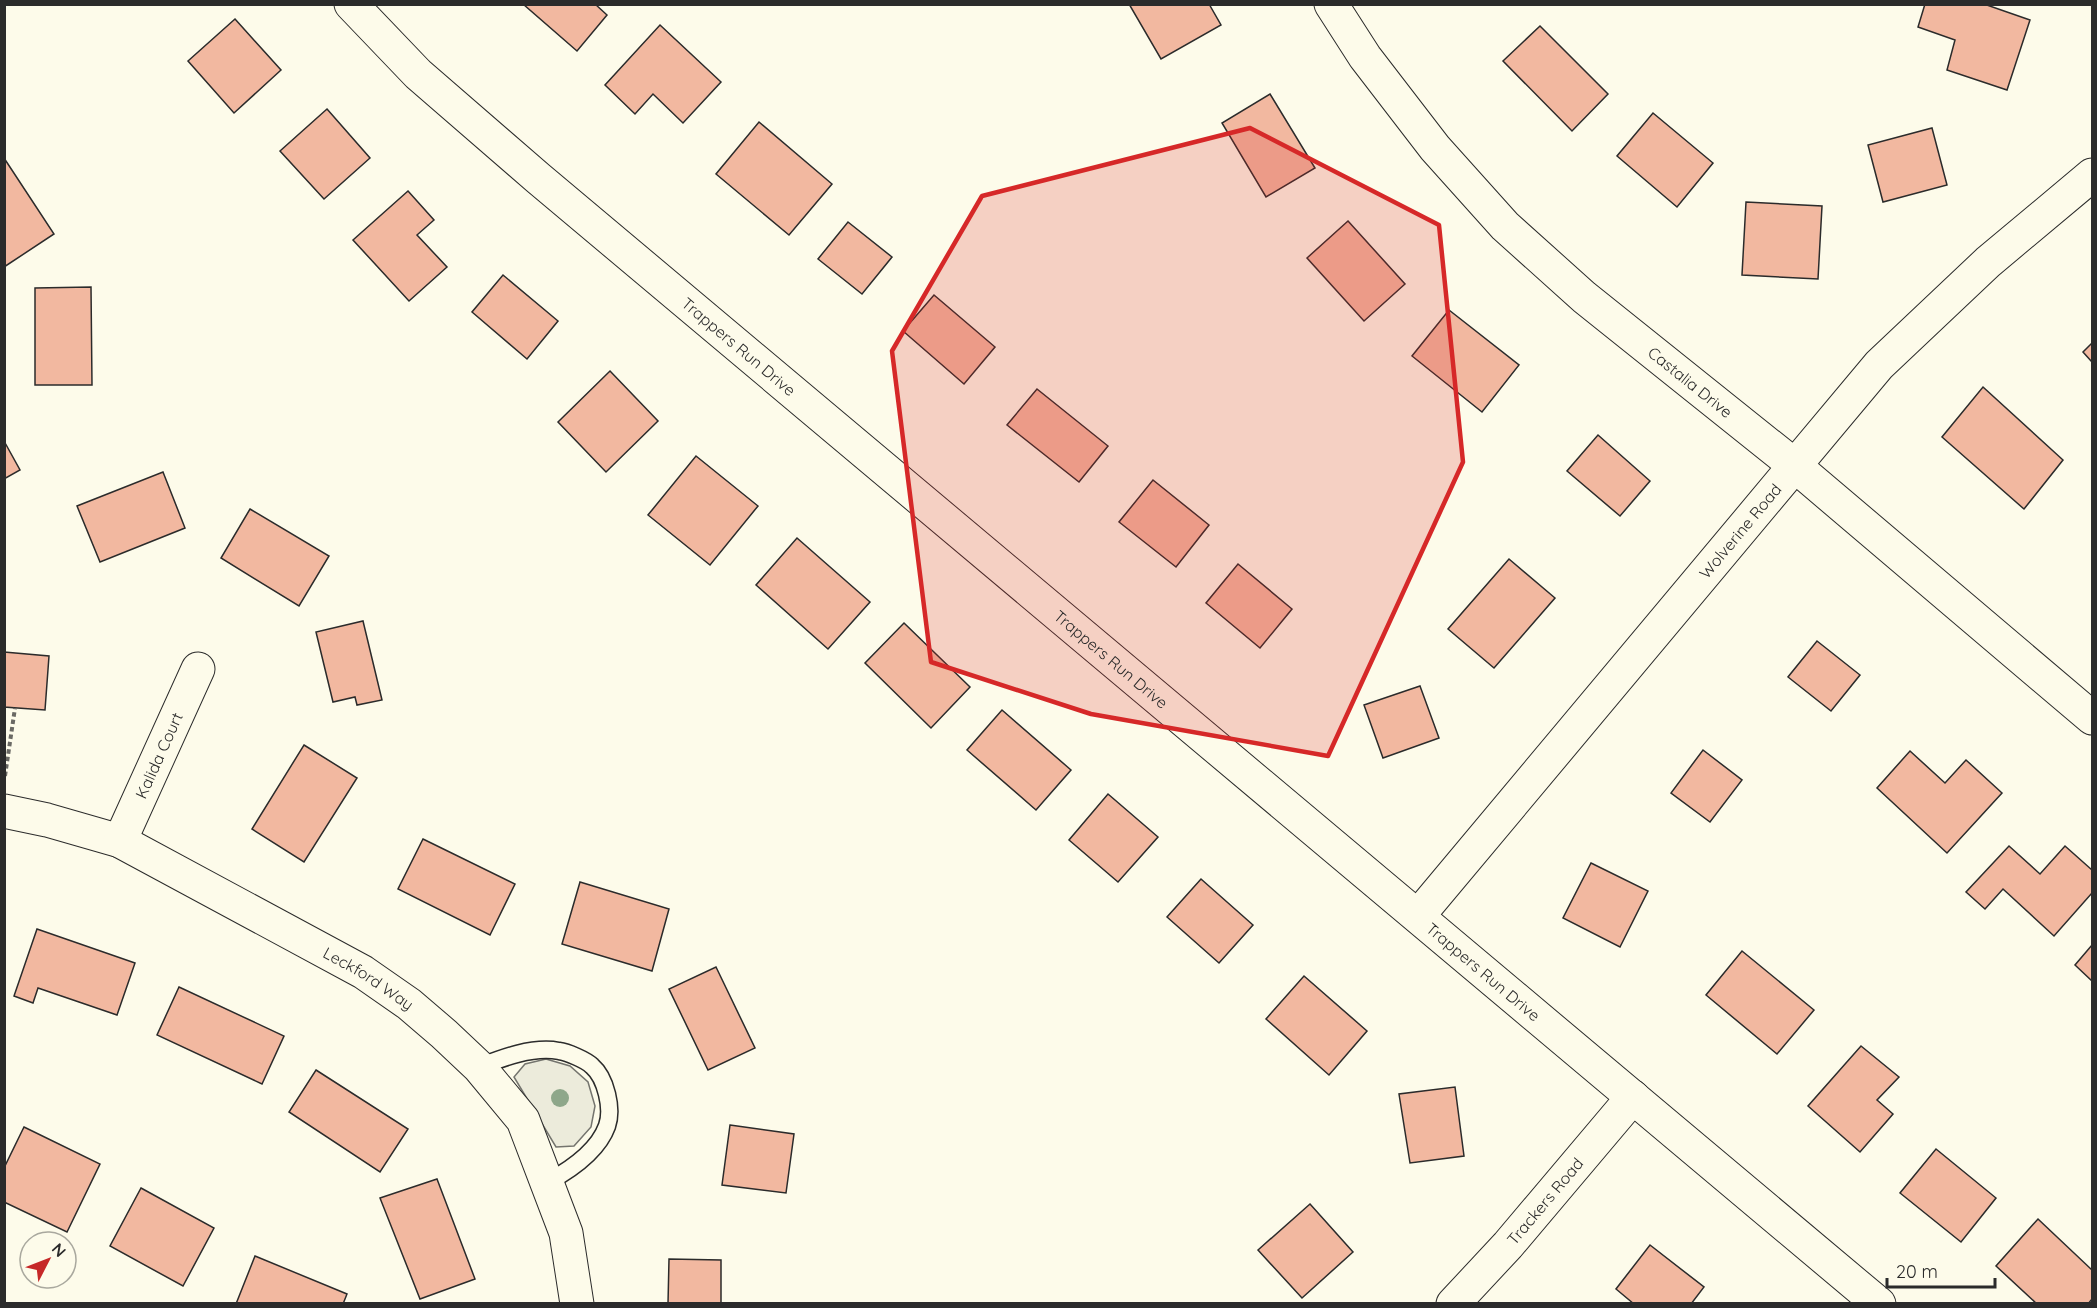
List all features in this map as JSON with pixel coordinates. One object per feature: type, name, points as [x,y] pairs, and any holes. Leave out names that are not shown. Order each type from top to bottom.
[{"type":"street","name":"Trappers Run Drive","points":[[351,4],[418,74],[538,178],[1879,1304]]},
{"type":"street","name":"Castalia Drive","points":[[1332,4],[1365,57],[1435,148],[1505,225],[1584,297],[1794,465],[2092,718]]},
{"type":"street","name":"Wolverine Road","points":[[1418,916],[1879,365],[1988,262],[2092,175]]},
{"type":"street","name":"Kalida Court","points":[[120,841],[198,669]]},
{"type":"street","name":"Leckford Way","points":[[4,811],[47,820],[120,841],[363,972],[409,1004],[478,1067],[522,1120],[566,1233],[577,1304]]},
{"type":"street","name":"Trackers Road","points":[[1453,1304],[1508,1245],[1633,1096]]},
{"type":"lane","points":[[478,1067],[514,1053],[559,1051],[592,1066],[607,1092],[608,1125],[591,1151],[566,1172],[548,1182]]},
{"type":"path","points":[[4,782],[15,708]]},
{"type":"highlighted area","points":[[1250,128],[1439,225],[1463,462],[1328,756],[1091,714],[931,662],[892,351],[982,196]]},
{"type":"shaded area","points":[[546,1059],[570,1066],[588,1082],[595,1106],[591,1127],[574,1146],[556,1147],[514,1077],[525,1064]]},
{"type":"building","points":[[523,4],[595,4],[607,15],[577,51]]},
{"type":"building","points":[[1129,4],[1209,4],[1221,25],[1161,59]]},
{"type":"building","points":[[1925,4],[1984,4],[2030,20],[2007,90],[1947,70],[1955,40],[1918,27]]},
{"type":"building","points":[[235,19],[281,70],[234,113],[188,61]]},
{"type":"building","points":[[660,25],[721,82],[683,123],[653,94],[635,114],[605,85]]},
{"type":"building","points":[[1540,26],[1608,94],[1572,131],[1503,61]]},
{"type":"building","points":[[1270,94],[1315,168],[1266,197],[1222,123]]},
{"type":"building","points":[[327,109],[370,158],[324,199],[280,151]]},
{"type":"building","points":[[1653,113],[1713,163],[1677,207],[1617,156]]},
{"type":"building","points":[[759,122],[832,184],[789,235],[716,174]]},
{"type":"building","points":[[1932,128],[1947,185],[1883,202],[1868,145]]},
{"type":"building","points":[[4,158],[54,234],[4,267]]},
{"type":"building","points":[[408,191],[434,220],[417,235],[447,267],[409,301],[353,240]]},
{"type":"building","points":[[1746,202],[1822,206],[1818,279],[1742,275]]},
{"type":"building","points":[[1348,221],[1405,284],[1364,321],[1307,258]]},
{"type":"building","points":[[848,222],[892,257],[862,294],[818,259]]},
{"type":"building","points":[[503,275],[558,321],[527,359],[472,312]]},
{"type":"building","points":[[91,287],[92,385],[35,385],[35,288]]},
{"type":"building","points":[[934,295],[995,347],[964,384],[903,331]]},
{"type":"building","points":[[1449,310],[1519,365],[1482,412],[1412,356]]},
{"type":"building","points":[[2092,343],[2092,362],[2083,352]]},
{"type":"building","points":[[610,371],[658,421],[606,472],[558,422]]},
{"type":"building","points":[[1983,387],[2063,460],[2024,509],[1942,437]]},
{"type":"building","points":[[1037,389],[1108,446],[1079,482],[1007,425]]},
{"type":"building","points":[[1598,435],[1650,481],[1620,516],[1567,471]]},
{"type":"building","points":[[4,441],[20,470],[4,479]]},
{"type":"building","points":[[696,456],[758,506],[710,565],[648,515]]},
{"type":"building","points":[[163,472],[185,528],[100,562],[77,506]]},
{"type":"building","points":[[1153,480],[1209,525],[1176,567],[1119,522]]},
{"type":"building","points":[[250,509],[329,556],[299,606],[221,558]]},
{"type":"building","points":[[797,538],[870,602],[828,649],[756,585]]},
{"type":"building","points":[[1509,559],[1555,598],[1494,668],[1448,629]]},
{"type":"building","points":[[1238,564],[1292,609],[1260,648],[1206,603]]},
{"type":"building","points":[[363,621],[382,700],[357,705],[355,697],[333,702],[316,632]]},
{"type":"building","points":[[904,623],[970,687],[931,728],[865,663]]},
{"type":"building","points":[[1817,641],[1860,675],[1831,711],[1788,677]]},
{"type":"building","points":[[4,652],[49,656],[45,710],[4,707]]},
{"type":"building","points":[[1420,686],[1439,738],[1383,758],[1364,705]]},
{"type":"building","points":[[1002,710],[1071,770],[1036,810],[967,750]]},
{"type":"building","points":[[304,745],[357,778],[304,862],[252,829]]},
{"type":"building","points":[[1703,750],[1742,780],[1710,822],[1671,793]]},
{"type":"building","points":[[1910,751],[1945,783],[1966,760],[2002,793],[1947,853],[1877,788]]},
{"type":"building","points":[[1108,794],[1158,837],[1118,882],[1069,840]]},
{"type":"building","points":[[423,839],[515,884],[490,935],[398,889]]},
{"type":"building","points":[[2009,846],[2040,874],[2065,846],[2092,870],[2092,893],[2054,936],[2003,889],[1985,909],[1966,892]]},
{"type":"building","points":[[1591,863],[1648,891],[1620,947],[1563,918]]},
{"type":"building","points":[[1201,879],[1253,925],[1219,963],[1167,917]]},
{"type":"building","points":[[580,882],[669,909],[652,971],[562,944]]},
{"type":"building","points":[[37,929],[135,963],[117,1015],[38,988],[33,1003],[14,996]]},
{"type":"building","points":[[2092,945],[2092,981],[2075,965]]},
{"type":"building","points":[[1742,951],[1814,1010],[1777,1054],[1706,995]]},
{"type":"building","points":[[716,967],[755,1048],[708,1070],[669,989]]},
{"type":"building","points":[[1304,976],[1367,1031],[1329,1075],[1266,1019]]},
{"type":"building","points":[[179,987],[284,1036],[262,1084],[157,1035]]},
{"type":"building","points":[[1861,1046],[1899,1077],[1877,1100],[1893,1114],[1860,1152],[1808,1106]]},
{"type":"building","points":[[316,1070],[408,1129],[380,1172],[289,1112]]},
{"type":"building","points":[[1455,1087],[1464,1156],[1410,1163],[1399,1094]]},
{"type":"building","points":[[730,1125],[794,1134],[786,1193],[722,1185]]},
{"type":"building","points":[[24,1127],[100,1164],[68,1230],[63,1230],[4,1202],[4,1168]]},
{"type":"building","points":[[1936,1149],[1996,1198],[1961,1242],[1900,1193]]},
{"type":"building","points":[[437,1179],[475,1279],[420,1299],[380,1198]]},
{"type":"building","points":[[141,1188],[214,1228],[183,1286],[110,1246]]},
{"type":"building","points":[[1310,1204],[1353,1252],[1302,1298],[1258,1250]]},
{"type":"building","points":[[2038,1219],[2092,1270],[2092,1299],[2088,1304],[2037,1304],[1996,1266]]},
{"type":"building","points":[[1650,1245],[1704,1287],[1691,1304],[1634,1304],[1616,1289]]},
{"type":"building","points":[[255,1256],[347,1294],[343,1304],[236,1304]]},
{"type":"building","points":[[669,1259],[721,1260],[721,1304],[668,1304]]}]
